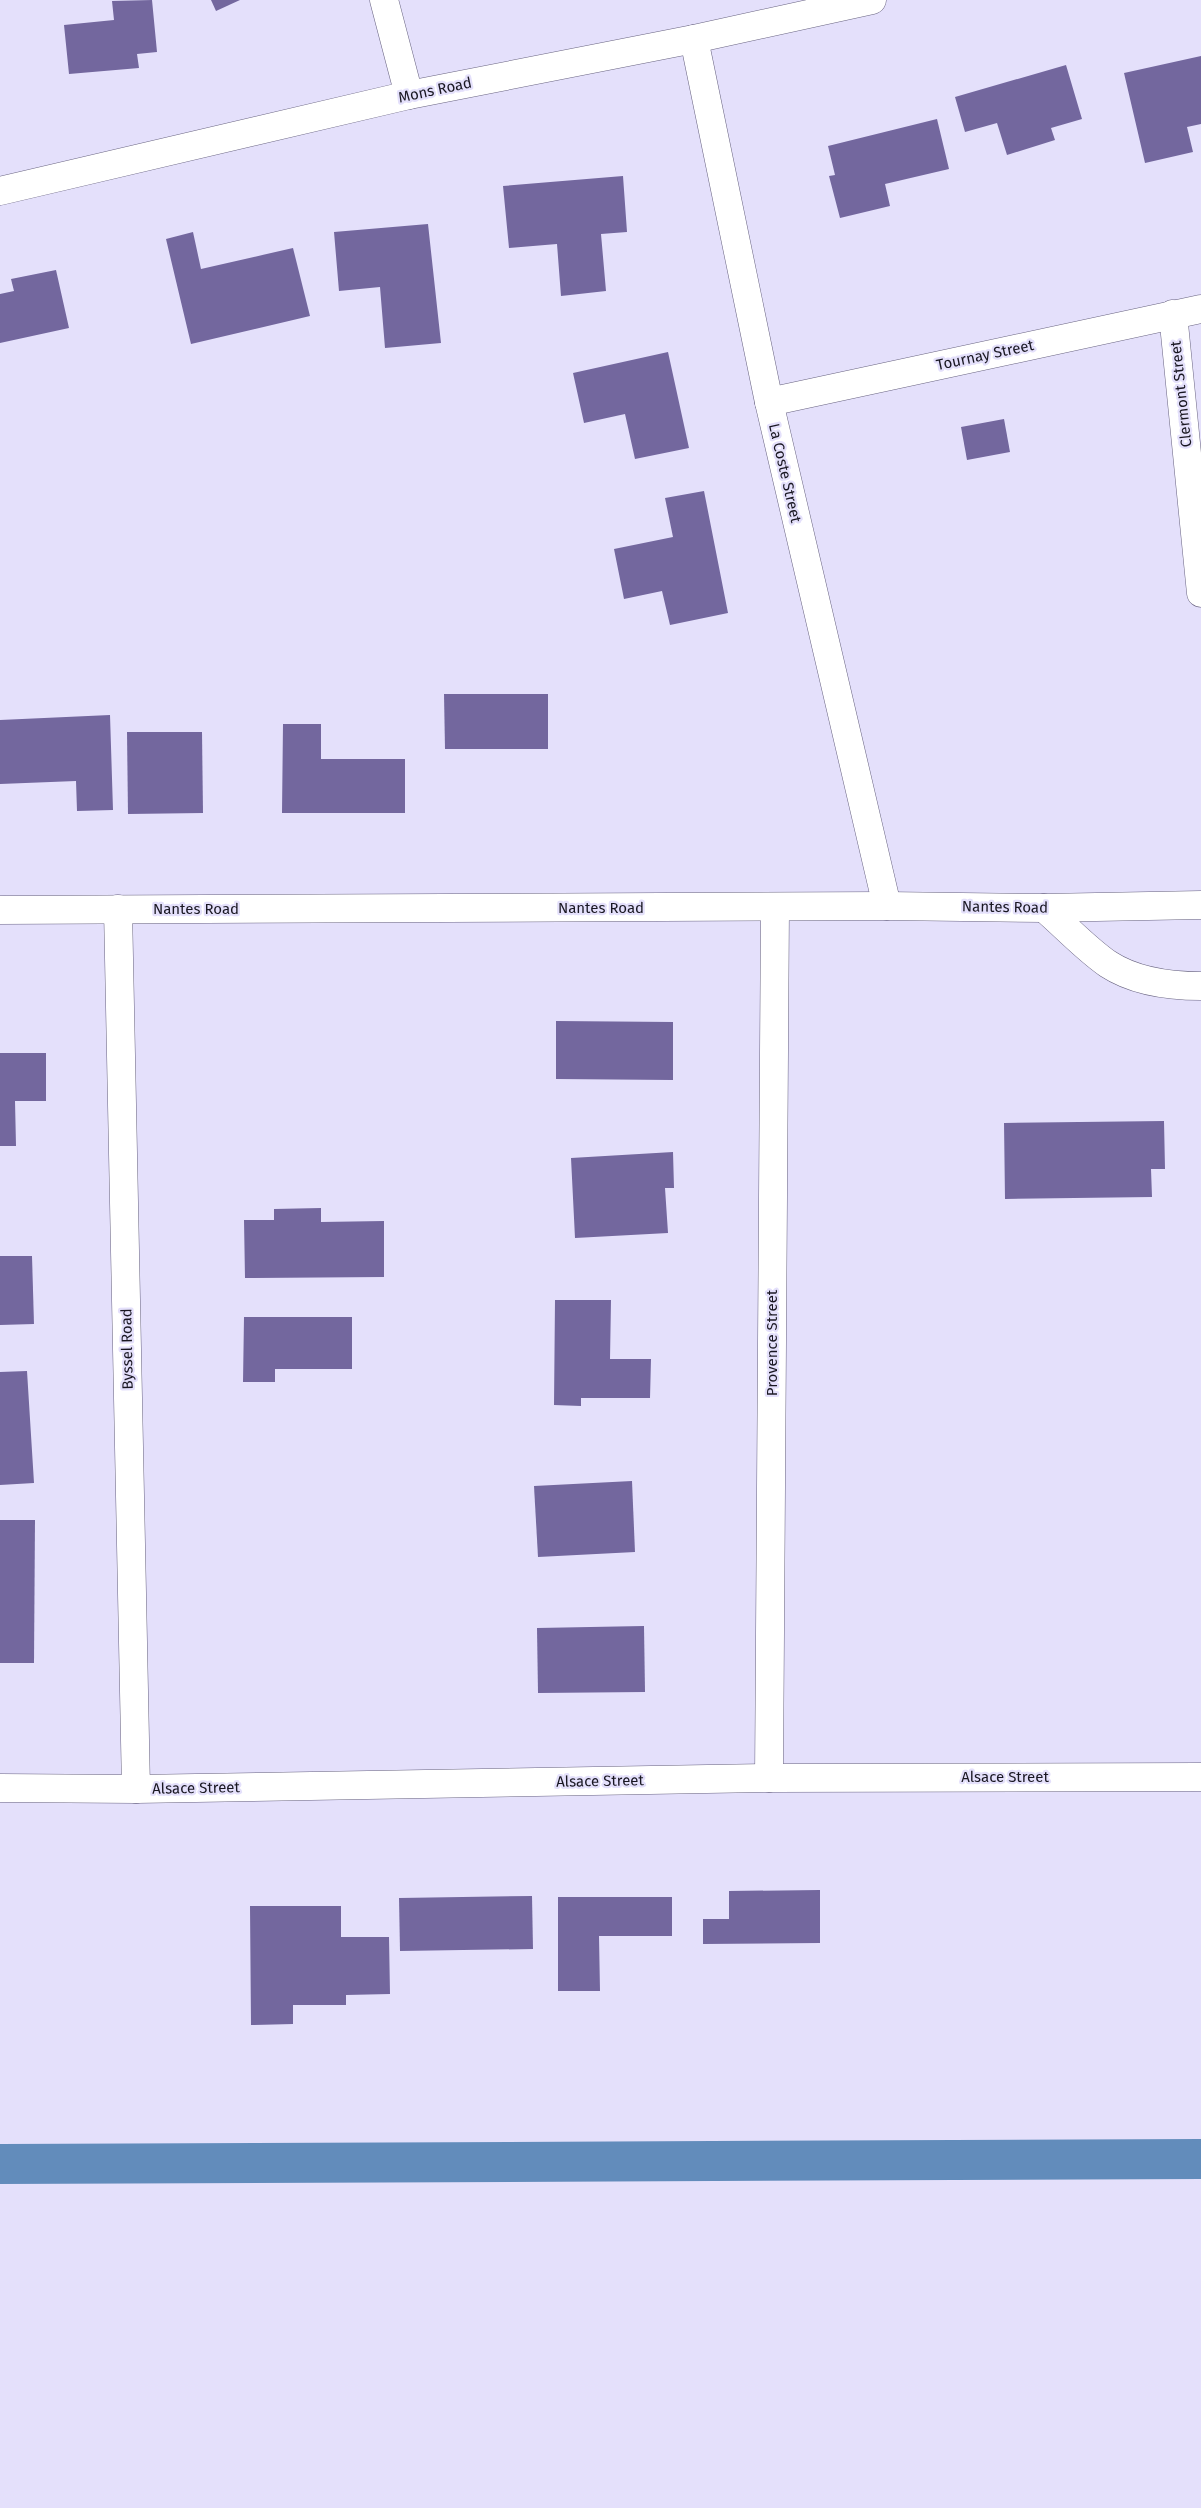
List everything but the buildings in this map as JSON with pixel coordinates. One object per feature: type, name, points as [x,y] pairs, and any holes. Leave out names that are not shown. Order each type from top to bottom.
[{"type":"street","points":[[384,0],[408,95]]},
{"type":"street","name":"Mons Road","points":[[0,191],[408,95],[694,38],[872,0]]},
{"type":"street","name":"La Coste Street","points":[[694,38],[769,402],[887,906]]},
{"type":"street","name":"Tournay Street","points":[[769,402],[1201,309]]},
{"type":"street","name":"Clermont Street","points":[[1173,314],[1201,593]]},
{"type":"street","name":"Nantes Road","points":[[0,910],[887,906],[1044,908],[1201,905]]},
{"type":"street","name":"Provence Street","points":[[769,1778],[775,907]]},
{"type":"street","points":[[1044,908],[1109,964],[1139,978],[1184,986],[1201,986]]},
{"type":"street","name":"Byssel Road","points":[[118,909],[136,1789]]},
{"type":"street","name":"Alsace Street","points":[[0,1788],[136,1789],[769,1778],[1201,1777]]},
{"type":"waterway","points":[[0,2164],[1201,2159]]}]
